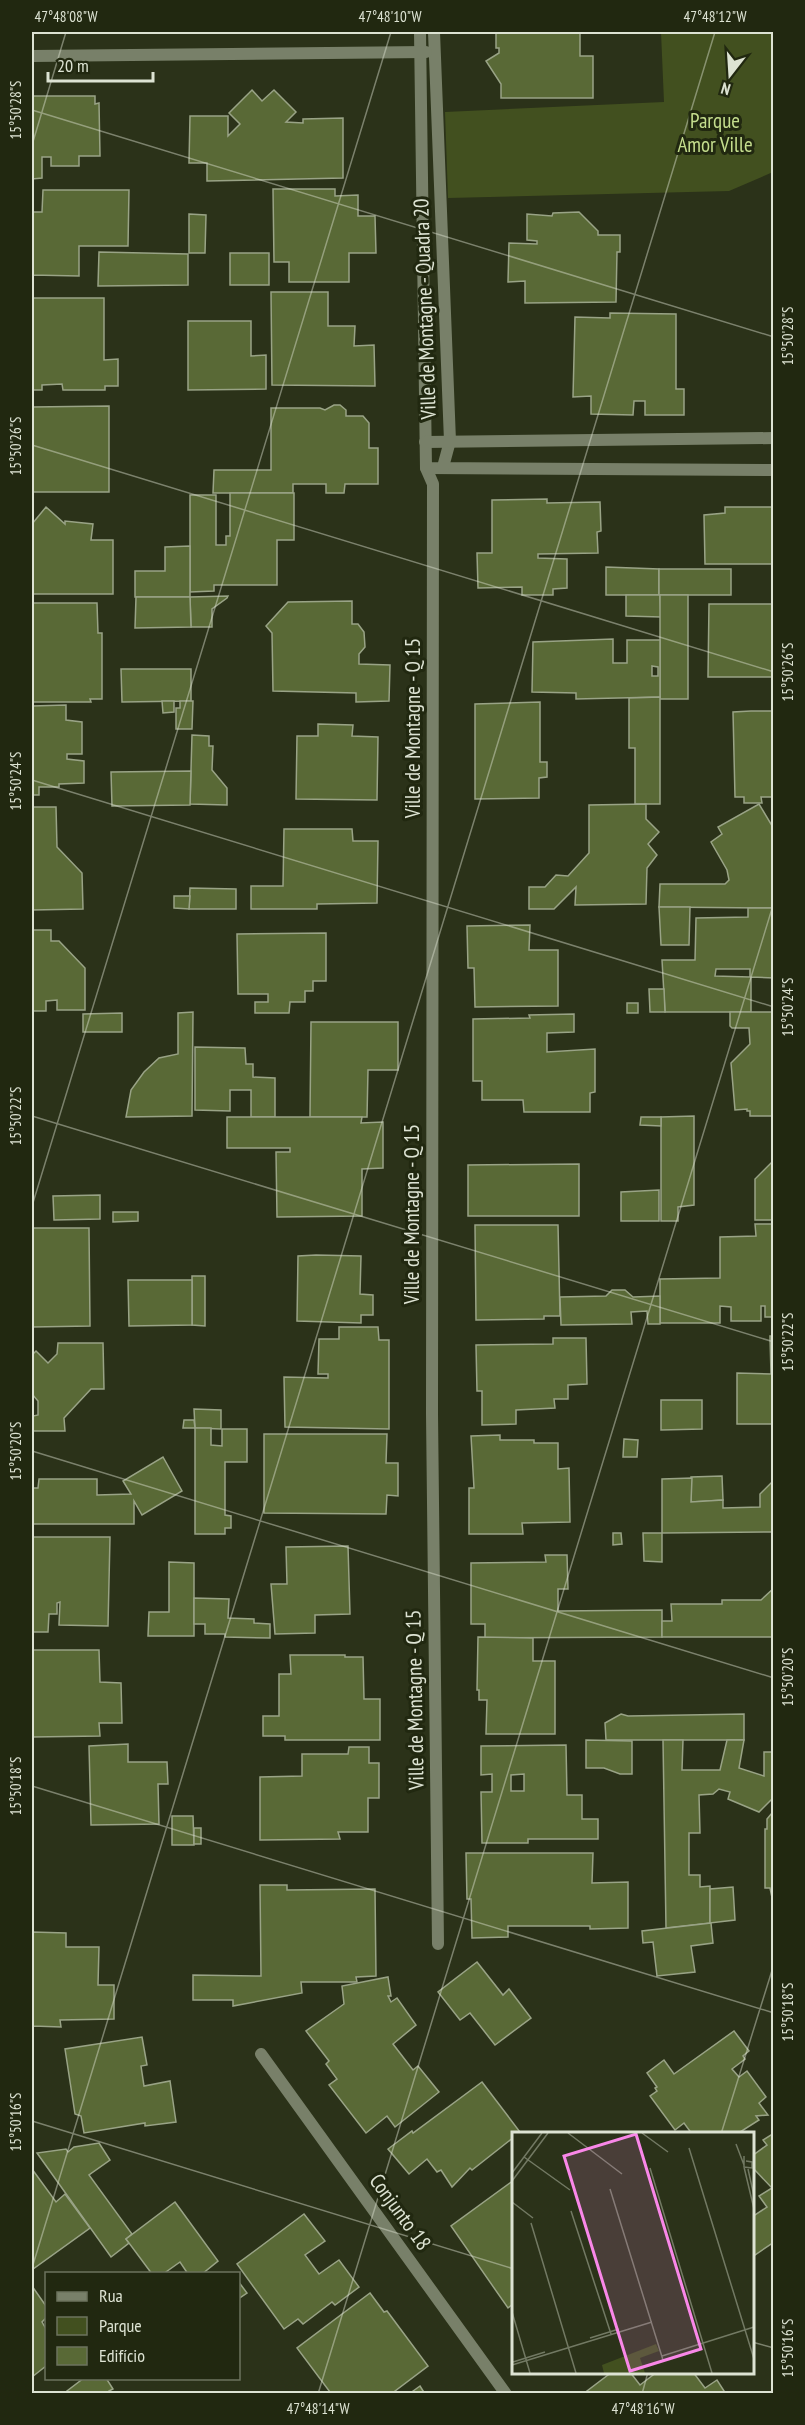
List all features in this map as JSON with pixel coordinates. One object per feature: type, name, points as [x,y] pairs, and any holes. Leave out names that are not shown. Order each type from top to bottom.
[{"type":"street","points":[[420,32],[426,468],[774,470]]},
{"type":"street","name":"Ville de Montagne - Quadra 20","points":[[434,32],[450,441],[774,438]]},
{"type":"street","points":[[32,56],[435,52]]},
{"type":"street","points":[[426,442],[450,441],[443,467],[432,484]]},
{"type":"street","name":"Ville de Montagne - Q 15","points":[[426,468],[432,484],[432,1414],[438,1944]]},
{"type":"street","name":"Conjunto 18","points":[[261,2054],[506,2394]]},
{"type":"green space","name":"Parque Amor Ville","points":[[661,32],[773,32],[773,172],[729,191],[448,198],[445,112],[664,102]]},
{"type":"building","points":[[496,32],[580,32],[580,56],[593,56],[593,98],[501,98],[501,84],[486,61],[499,53],[499,48],[496,48]]},
{"type":"building","points":[[252,90],[262,101],[274,90],[296,112],[286,122],[303,123],[303,119],[343,118],[343,178],[207,181],[207,163],[189,163],[190,116],[228,116],[228,136],[240,124],[229,113]]},
{"type":"building","points":[[32,96],[95,96],[95,104],[99,103],[100,156],[79,156],[79,166],[51,166],[51,157],[42,157],[42,178],[32,179]]},
{"type":"building","points":[[273,189],[335,189],[335,196],[358,195],[358,216],[375,216],[376,253],[349,253],[349,282],[289,282],[289,262],[274,262]]},
{"type":"building","points":[[43,190],[129,190],[128,246],[79,246],[79,276],[32,275],[32,212],[42,212]]},
{"type":"building","points":[[579,212],[598,231],[598,235],[620,235],[620,252],[617,252],[616,302],[525,303],[525,281],[508,282],[509,243],[537,244],[537,241],[527,240],[527,214],[552,216],[553,213]]},
{"type":"building","points":[[189,214],[206,215],[205,253],[189,253]]},
{"type":"building","points":[[99,252],[188,254],[188,285],[98,286]]},
{"type":"building","points":[[230,253],[269,253],[269,285],[230,285]]},
{"type":"building","points":[[271,292],[328,292],[328,326],[355,326],[354,346],[374,345],[375,386],[272,385]]},
{"type":"building","points":[[32,298],[104,298],[104,360],[118,359],[118,386],[105,386],[105,390],[63,390],[62,384],[42,385],[42,390],[32,390]]},
{"type":"building","points":[[610,313],[676,314],[676,389],[684,389],[684,415],[645,415],[645,401],[634,401],[633,415],[591,414],[591,396],[573,397],[575,317],[610,318]]},
{"type":"building","points":[[188,321],[251,321],[251,356],[266,355],[266,389],[188,390]]},
{"type":"building","points":[[334,405],[340,405],[346,410],[346,416],[363,416],[369,423],[369,448],[378,448],[378,484],[345,484],[344,493],[326,493],[326,484],[293,484],[293,493],[213,493],[214,470],[271,470],[271,408],[320,408],[325,410]]},
{"type":"building","points":[[109,406],[109,492],[32,492],[32,407]]},
{"type":"building","points":[[230,493],[294,493],[294,540],[277,540],[277,585],[214,585],[214,591],[190,592],[190,495],[216,495],[216,545],[226,545],[226,536],[230,536]]},
{"type":"building","points":[[547,499],[547,503],[600,502],[601,531],[597,532],[598,553],[538,554],[538,558],[567,559],[567,588],[553,589],[553,595],[522,595],[522,587],[478,588],[477,553],[492,553],[492,500]]},
{"type":"building","points":[[46,507],[65,524],[65,521],[93,524],[91,540],[113,540],[113,594],[32,594],[32,524]]},
{"type":"building","points":[[725,507],[774,507],[774,564],[705,564],[704,515],[725,513]]},
{"type":"building","points":[[190,546],[190,597],[135,597],[135,571],[165,571],[165,547]]},
{"type":"building","points":[[606,567],[659,569],[659,595],[606,595]]},
{"type":"building","points":[[659,569],[731,569],[731,595],[659,595]]},
{"type":"building","points":[[626,595],[660,595],[661,617],[626,616]]},
{"type":"building","points":[[660,595],[688,595],[688,699],[660,699]]},
{"type":"building","points":[[228,596],[212,609],[212,627],[191,627],[190,597]]},
{"type":"building","points":[[136,597],[190,597],[191,627],[135,628]]},
{"type":"building","points":[[352,601],[352,624],[358,624],[364,632],[365,647],[359,654],[359,664],[390,665],[389,701],[356,702],[356,693],[273,691],[272,633],[266,626],[288,602]]},
{"type":"building","points":[[32,603],[97,603],[98,633],[102,633],[102,699],[90,699],[91,702],[32,702]]},
{"type":"building","points":[[709,604],[774,604],[774,677],[708,677]]},
{"type":"building","points":[[613,639],[613,663],[627,663],[627,640],[660,640],[660,697],[576,699],[576,693],[532,692],[533,642]],"holes":[[[652,666],[658,667],[658,676],[652,676]]]},
{"type":"building","points":[[121,669],[191,669],[191,701],[122,702]]},
{"type":"building","points":[[660,697],[660,804],[635,804],[635,748],[629,748],[629,698]]},
{"type":"building","points":[[162,701],[174,701],[174,712],[163,713]]},
{"type":"building","points":[[180,701],[193,701],[192,729],[176,729],[176,708],[180,708]]},
{"type":"building","points":[[540,702],[540,762],[547,762],[547,777],[539,778],[539,798],[475,799],[475,704]]},
{"type":"building","points":[[66,705],[66,720],[82,722],[82,754],[67,754],[67,759],[84,761],[84,783],[39,787],[39,795],[32,795],[32,706]]},
{"type":"building","points":[[774,711],[774,797],[761,797],[762,803],[744,803],[744,797],[735,797],[733,712]]},
{"type":"building","points":[[318,724],[353,725],[352,736],[378,737],[377,800],[296,799],[297,736],[318,736]]},
{"type":"building","points":[[192,735],[209,736],[209,746],[213,746],[212,770],[227,788],[227,805],[190,804]]},
{"type":"building","points":[[191,771],[190,805],[112,806],[111,772]]},
{"type":"building","points":[[646,804],[646,819],[659,832],[648,844],[657,855],[647,868],[646,904],[575,905],[576,887],[554,909],[529,909],[529,887],[545,887],[556,875],[568,876],[589,853],[589,805]]},
{"type":"building","points":[[759,804],[774,829],[774,908],[659,907],[660,884],[725,884],[729,880],[727,870],[711,842],[722,834],[718,827]]},
{"type":"building","points":[[32,807],[56,807],[57,847],[82,873],[83,909],[32,910]]},
{"type":"building","points":[[284,829],[352,829],[353,841],[378,841],[377,903],[317,904],[317,909],[251,909],[251,886],[283,886]]},
{"type":"building","points":[[190,888],[236,889],[236,909],[189,909]]},
{"type":"building","points":[[174,896],[190,896],[189,909],[174,908]]},
{"type":"building","points":[[659,907],[690,907],[689,945],[661,945]]},
{"type":"building","points":[[748,908],[774,908],[774,978],[751,977],[751,1012],[665,1012],[662,960],[695,960],[696,918],[748,917]],"holes":[[[716,969],[750,969],[750,977],[715,976]]]},
{"type":"building","points":[[530,925],[529,950],[558,950],[558,1006],[475,1007],[474,968],[468,968],[467,926]]},
{"type":"building","points":[[32,930],[51,930],[51,941],[59,941],[85,968],[85,1010],[57,1010],[57,1000],[46,1001],[46,1011],[32,1011]]},
{"type":"building","points":[[326,933],[326,981],[313,981],[313,991],[305,991],[305,1002],[290,1002],[289,1013],[255,1013],[255,1002],[268,1002],[268,994],[238,994],[237,934]]},
{"type":"building","points":[[649,989],[664,989],[665,1012],[650,1012]]},
{"type":"building","points":[[627,1003],[638,1003],[638,1013],[627,1013]]},
{"type":"building","points":[[193,1012],[192,1116],[126,1117],[131,1090],[144,1072],[159,1058],[178,1054],[178,1013]]},
{"type":"building","points":[[730,1012],[774,1012],[774,1116],[750,1116],[750,1111],[747,1109],[735,1110],[731,1063],[750,1044],[749,1028],[732,1028]]},
{"type":"building","points":[[122,1013],[122,1032],[83,1032],[83,1014]]},
{"type":"building","points":[[574,1014],[574,1032],[547,1033],[547,1052],[595,1049],[595,1092],[590,1093],[590,1112],[524,1112],[523,1100],[482,1100],[482,1081],[473,1081],[473,1019],[530,1018],[529,1015]]},
{"type":"building","points":[[311,1022],[398,1022],[398,1070],[368,1070],[367,1117],[310,1117]]},
{"type":"building","points":[[195,1047],[245,1048],[246,1064],[253,1064],[253,1077],[275,1078],[275,1117],[251,1117],[251,1090],[230,1090],[230,1111],[195,1110]]},
{"type":"building","points":[[694,1116],[694,1205],[678,1207],[678,1221],[661,1221],[661,1117]]},
{"type":"building","points":[[227,1117],[362,1117],[361,1123],[383,1122],[383,1168],[362,1169],[362,1216],[277,1217],[276,1152],[290,1152],[290,1148],[227,1148]]},
{"type":"building","points":[[641,1117],[661,1117],[661,1126],[640,1125]]},
{"type":"building","points":[[774,1160],[774,1220],[755,1220],[755,1179]]},
{"type":"building","points":[[579,1164],[579,1216],[468,1216],[468,1165]]},
{"type":"building","points":[[659,1190],[659,1221],[621,1221],[621,1192]]},
{"type":"building","points":[[100,1195],[100,1219],[54,1220],[53,1196]]},
{"type":"building","points":[[113,1212],[138,1212],[138,1221],[113,1222]]},
{"type":"building","points":[[755,1224],[774,1224],[774,1317],[765,1317],[765,1306],[761,1306],[761,1321],[731,1321],[731,1307],[720,1306],[720,1323],[660,1323],[660,1279],[720,1278],[720,1237],[756,1236]]},
{"type":"building","points":[[475,1225],[558,1225],[560,1316],[544,1316],[544,1319],[476,1320]]},
{"type":"building","points":[[32,1228],[89,1228],[90,1326],[32,1327]]},
{"type":"building","points":[[298,1256],[361,1256],[360,1294],[373,1295],[373,1315],[361,1315],[361,1323],[297,1321]]},
{"type":"building","points":[[192,1276],[205,1276],[205,1326],[192,1325]]},
{"type":"building","points":[[128,1280],[192,1280],[192,1325],[129,1326]]},
{"type":"building","points":[[612,1290],[625,1290],[633,1297],[660,1296],[660,1324],[648,1324],[647,1311],[631,1312],[632,1324],[561,1325],[560,1297],[606,1296]]},
{"type":"building","points":[[339,1327],[378,1327],[379,1340],[389,1340],[389,1429],[285,1427],[284,1377],[328,1378],[328,1374],[318,1374],[319,1339],[339,1339]]},
{"type":"building","points":[[770,1336],[774,1336],[774,1424],[737,1424],[737,1373],[771,1374]]},
{"type":"building","points":[[553,1338],[586,1338],[587,1384],[568,1385],[568,1399],[554,1399],[555,1408],[516,1410],[516,1424],[482,1425],[482,1391],[477,1391],[476,1345],[553,1344]]},
{"type":"building","points":[[58,1343],[103,1343],[104,1389],[91,1389],[64,1418],[65,1431],[32,1431],[33,1416],[38,1415],[38,1401],[32,1394],[32,1355],[36,1351],[48,1363],[57,1354]]},
{"type":"building","points":[[661,1400],[702,1400],[702,1429],[661,1430]]},
{"type":"building","points":[[194,1409],[221,1410],[221,1429],[195,1428]]},
{"type":"building","points":[[184,1420],[194,1420],[195,1428],[183,1428]]},
{"type":"building","points":[[195,1428],[211,1428],[211,1445],[222,1446],[222,1429],[247,1429],[247,1462],[225,1462],[225,1515],[231,1516],[231,1528],[225,1528],[225,1534],[195,1534]]},
{"type":"building","points":[[264,1434],[387,1434],[386,1463],[398,1463],[398,1496],[387,1495],[386,1514],[264,1513]]},
{"type":"building","points":[[500,1435],[500,1440],[558,1443],[558,1469],[569,1468],[570,1522],[522,1523],[523,1534],[469,1534],[469,1488],[474,1488],[471,1436]]},
{"type":"building","points":[[624,1439],[638,1440],[637,1457],[623,1457]]},
{"type":"building","points":[[163,1457],[182,1491],[142,1515],[134,1501],[134,1524],[32,1524],[32,1488],[38,1488],[39,1479],[97,1479],[97,1495],[131,1494],[123,1481]]},
{"type":"building","points":[[722,1476],[723,1500],[691,1502],[691,1477]]},
{"type":"building","points":[[692,1478],[691,1502],[723,1500],[723,1508],[760,1507],[760,1494],[774,1480],[774,1532],[662,1533],[662,1479]]},
{"type":"building","points":[[613,1533],[621,1533],[622,1544],[613,1545]]},
{"type":"building","points":[[643,1533],[662,1533],[662,1562],[644,1561]]},
{"type":"building","points":[[32,1537],[110,1537],[108,1626],[59,1625],[60,1602],[57,1603],[57,1614],[49,1614],[48,1632],[32,1632]]},
{"type":"building","points":[[348,1546],[350,1614],[315,1615],[315,1633],[275,1634],[271,1584],[287,1584],[286,1547]]},
{"type":"building","points":[[545,1555],[567,1555],[568,1589],[558,1589],[558,1611],[662,1610],[662,1637],[485,1638],[485,1624],[471,1624],[471,1563],[546,1562]]},
{"type":"building","points":[[169,1562],[194,1563],[194,1636],[148,1636],[149,1612],[169,1612]]},
{"type":"building","points":[[774,1588],[774,1637],[662,1637],[662,1621],[672,1621],[671,1604],[722,1604],[722,1600],[761,1600]]},
{"type":"building","points":[[194,1598],[229,1599],[228,1618],[254,1619],[254,1623],[270,1624],[270,1638],[205,1634],[205,1624],[194,1624]]},
{"type":"building","points":[[478,1637],[533,1638],[533,1661],[555,1661],[555,1734],[486,1734],[487,1700],[479,1700],[479,1690],[477,1690]]},
{"type":"building","points":[[32,1650],[99,1650],[100,1682],[121,1683],[122,1723],[99,1723],[100,1736],[32,1737]]},
{"type":"building","points":[[290,1655],[363,1657],[364,1699],[380,1699],[380,1740],[285,1740],[285,1736],[263,1736],[263,1716],[279,1716],[279,1674],[291,1674]]},
{"type":"building","points":[[621,1714],[628,1716],[744,1714],[744,1740],[606,1740],[605,1723]]},
{"type":"building","points":[[586,1740],[632,1741],[632,1774],[620,1774],[604,1768],[586,1768]]},
{"type":"building","points":[[663,1740],[683,1740],[682,1770],[720,1770],[727,1740],[744,1740],[739,1768],[764,1776],[764,1752],[774,1752],[774,1797],[759,1812],[728,1799],[730,1792],[719,1789],[713,1794],[699,1795],[700,1833],[689,1833],[689,1875],[700,1875],[700,1887],[710,1886],[710,1923],[666,1928]]},
{"type":"building","points":[[128,1744],[128,1762],[167,1762],[168,1784],[158,1784],[159,1824],[91,1825],[89,1746]]},
{"type":"building","points":[[566,1745],[567,1795],[582,1795],[582,1819],[598,1819],[598,1839],[528,1839],[528,1843],[482,1843],[481,1792],[492,1792],[492,1774],[481,1775],[481,1746]],"holes":[[[524,1774],[524,1791],[511,1791],[511,1775]]]},
{"type":"building","points":[[349,1747],[369,1747],[369,1763],[379,1763],[379,1798],[368,1798],[368,1832],[338,1832],[340,1839],[260,1840],[260,1777],[302,1776],[302,1754],[348,1754]]},
{"type":"building","points":[[774,1813],[774,1907],[770,1888],[765,1888],[765,1829],[767,1829],[767,1819]]},
{"type":"building","points":[[172,1816],[193,1816],[194,1845],[172,1845]]},
{"type":"building","points":[[194,1828],[201,1828],[201,1844],[194,1844]]},
{"type":"building","points":[[466,1853],[593,1853],[592,1883],[628,1882],[628,1928],[508,1926],[508,1937],[472,1938],[471,1899],[467,1899]]},
{"type":"building","points":[[260,1885],[287,1885],[287,1890],[375,1889],[376,1976],[356,1977],[357,1982],[301,1982],[302,1993],[233,2006],[233,2000],[193,2000],[193,1975],[261,1976]]},
{"type":"building","points":[[733,1887],[735,1920],[710,1923],[710,1889]]},
{"type":"building","points":[[711,1923],[713,1943],[691,1946],[695,1972],[657,1976],[653,1942],[643,1943],[642,1931]]},
{"type":"building","points":[[32,1932],[66,1933],[66,1947],[99,1947],[98,1985],[114,1985],[114,2019],[60,2020],[61,2027],[33,2026],[32,2029]]},
{"type":"building","points":[[477,1962],[503,1995],[509,1989],[531,2018],[495,2045],[470,2013],[460,2020],[438,1992]]},
{"type":"building","points":[[388,1977],[391,1996],[388,1996],[391,2002],[397,1998],[416,2025],[393,2044],[413,2070],[418,2066],[439,2092],[395,2127],[387,2116],[366,2133],[329,2085],[337,2079],[326,2064],[329,2061],[306,2031],[344,2004],[342,1986]]},
{"type":"building","points":[[734,2031],[749,2051],[743,2056],[745,2059],[732,2069],[739,2077],[747,2071],[766,2097],[759,2103],[768,2115],[756,2116],[759,2120],[740,2132],[691,2132],[684,2123],[675,2130],[650,2096],[657,2091],[655,2088],[657,2087],[647,2073],[664,2060],[674,2074]]},
{"type":"building","points":[[142,2037],[147,2065],[141,2066],[144,2086],[170,2081],[176,2122],[145,2126],[145,2123],[84,2133],[81,2116],[75,2114],[65,2049]]},
{"type":"building","points":[[482,2082],[520,2132],[512,2132],[512,2139],[472,2170],[470,2168],[452,2187],[441,2170],[437,2172],[427,2159],[409,2174],[388,2149],[412,2131],[413,2133]]},
{"type":"building","points":[[774,2133],[774,2242],[754,2256],[754,2216],[767,2207],[759,2196],[772,2188],[754,2169],[754,2155],[767,2145],[763,2140]]},
{"type":"building","points":[[99,2143],[110,2160],[89,2175],[132,2234],[126,2239],[129,2243],[111,2257],[37,2153],[66,2149],[68,2152],[74,2147]]},
{"type":"building","points":[[32,2169],[56,2202],[65,2194],[90,2228],[33,2269]]},
{"type":"building","points":[[512,2181],[512,2305],[508,2308],[451,2226]]},
{"type":"building","points":[[175,2202],[218,2261],[204,2272],[187,2272],[180,2262],[166,2272],[151,2272],[126,2239]]},
{"type":"building","points":[[304,2214],[325,2241],[305,2255],[319,2274],[339,2260],[359,2287],[335,2305],[332,2302],[303,2324],[298,2319],[284,2329],[237,2264]]},
{"type":"building","points":[[240,2284],[247,2293],[240,2298]]},
{"type":"building","points":[[32,2286],[45,2305],[45,2319],[42,2322],[45,2327],[45,2367],[32,2377]]},
{"type":"building","points":[[370,2293],[384,2312],[387,2311],[428,2366],[391,2394],[327,2394],[330,2392],[297,2348]]},
{"type":"building","points":[[609,2374],[632,2374],[640,2385],[654,2374],[694,2374],[705,2388],[717,2380],[726,2394],[583,2394]]},
{"type":"building","points":[[81,2380],[107,2380],[113,2389],[109,2391],[110,2394],[63,2394]]},
{"type":"building","points":[[420,2386],[425,2394],[409,2394]]}]
